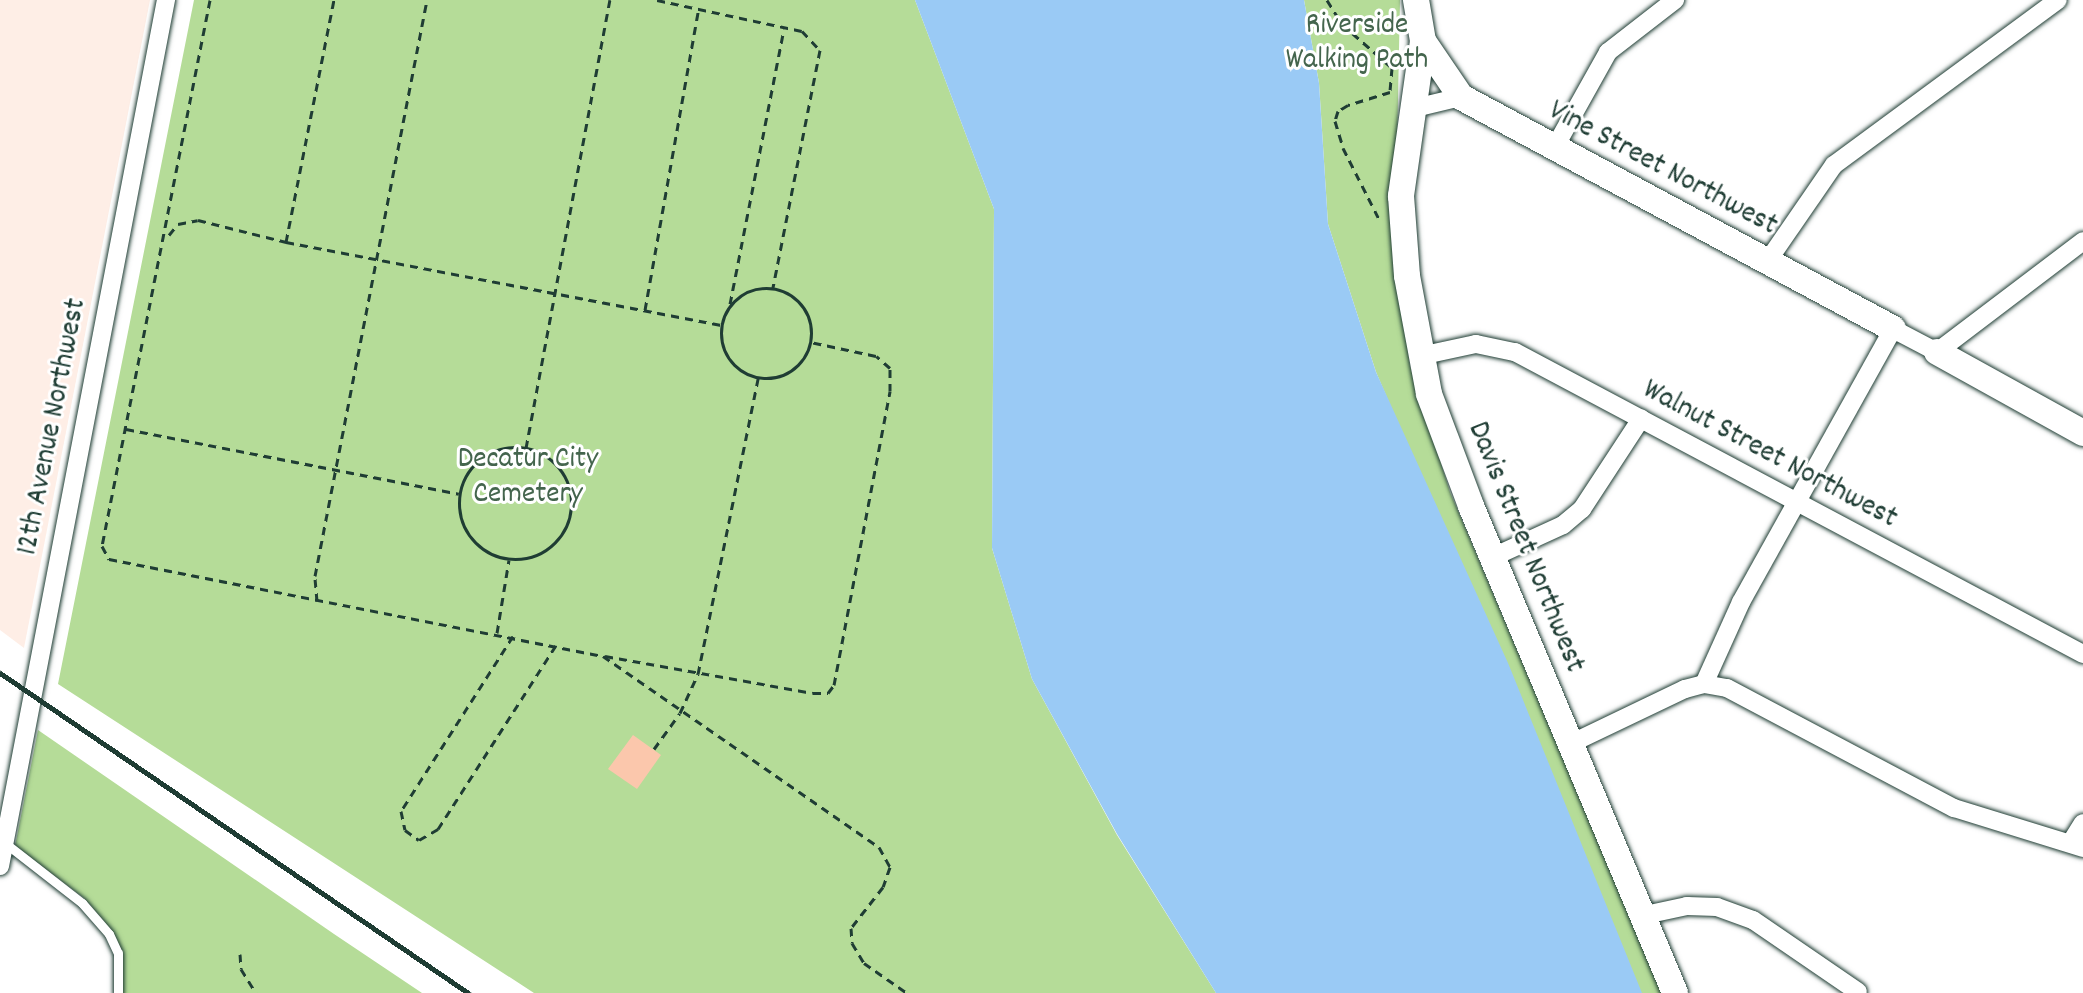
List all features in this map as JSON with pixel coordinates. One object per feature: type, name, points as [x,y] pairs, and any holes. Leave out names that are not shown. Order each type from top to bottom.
[{"type":"street","name":"12th Avenue Northwest","points":[[0,866],[2,842],[166,0]]},
{"type":"street","name":"Davis Street Northwest","points":[[1416,0],[1423,41],[1416,96],[1403,157],[1401,196],[1420,356],[1441,432],[1675,993]]},
{"type":"street","points":[[1555,147],[1608,52],[1675,0]]},
{"type":"street","points":[[1767,262],[1834,165],[2058,0]]},
{"type":"street","name":"Vine Street Northwest","points":[[1423,41],[1461,97],[1893,329]]},
{"type":"street","points":[[1416,96],[1461,97]]},
{"type":"street","points":[[1937,352],[2083,241]]},
{"type":"street","points":[[1704,684],[1713,655],[1893,329],[2083,433]]},
{"type":"street","name":"Walnut Street Northwest","points":[[1420,356],[1493,344],[1641,419],[2083,654]]},
{"type":"street","points":[[1493,557],[1563,525],[1582,509],[1641,419]]},
{"type":"street","points":[[1570,744],[1704,684],[1759,702],[1954,808],[1991,823],[2077,845],[2083,823]]},
{"type":"street","points":[[1645,915],[1687,906],[1717,907],[1753,920],[1858,992]]},
{"type":"lane","points":[[2,842],[82,903],[109,934],[118,953],[118,993]]},
{"type":"path","points":[[210,0],[166,238],[102,546],[109,559],[317,603],[497,633],[698,674],[828,693],[834,685],[890,391],[890,368],[876,356],[810,342]]},
{"type":"path","points":[[286,242],[334,0]]},
{"type":"path","points":[[317,603],[315,576],[427,0]]},
{"type":"path","points":[[526,448],[610,0]]},
{"type":"path","points":[[657,0],[802,31],[820,50],[773,288]]},
{"type":"path","points":[[645,310],[699,8]]},
{"type":"path","points":[[730,304],[757,288],[773,288],[799,301],[811,328],[810,342],[797,366],[772,378],[758,378],[731,362],[723,348],[721,325],[730,304],[784,29]]},
{"type":"path","points":[[166,238],[178,224],[198,220],[286,242],[721,325]]},
{"type":"path","points":[[654,749],[680,713],[698,674],[758,378]]},
{"type":"path","points":[[126,429],[459,494]]},
{"type":"path","points":[[526,448],[560,469],[572,504],[564,531],[545,552],[509,560],[492,555],[470,537],[459,513],[459,494],[476,462],[491,452],[526,448]]},
{"type":"path","points":[[497,633],[509,560]]},
{"type":"path","points":[[513,636],[401,811],[405,830],[419,840],[438,829],[556,644]]},
{"type":"path","points":[[603,656],[680,713],[879,847],[890,867],[883,887],[851,928],[852,943],[864,963],[907,993]]},
{"type":"path","points":[[240,954],[241,969],[256,993]]},
{"type":"shaded area","points":[[0,0],[150,0],[24,648],[0,630]]},
{"type":"green space","name":"Decatur City Cemetery","points":[[194,0],[915,0],[994,209],[992,548],[1032,679],[1117,835],[1216,993],[534,993],[58,684]]},
{"type":"green space","name":"Riverside Walking Path","points":[[1304,0],[1400,0],[1395,248],[1410,366],[1450,492],[1662,993],[1641,993],[1376,372],[1328,224],[1319,83]]},
{"type":"green space","points":[[38,730],[422,993],[120,993],[121,952],[104,921],[84,898],[15,846]]},
{"type":"water","points":[[915,0],[1304,0],[1319,83],[1328,224],[1376,372],[1508,663],[1642,993],[1216,993],[1117,834],[1032,679],[992,548],[994,209]]},
{"type":"building","points":[[633,735],[661,755],[637,789],[608,769]]},
{"type":"railway","points":[[0,673],[468,993]]}]
